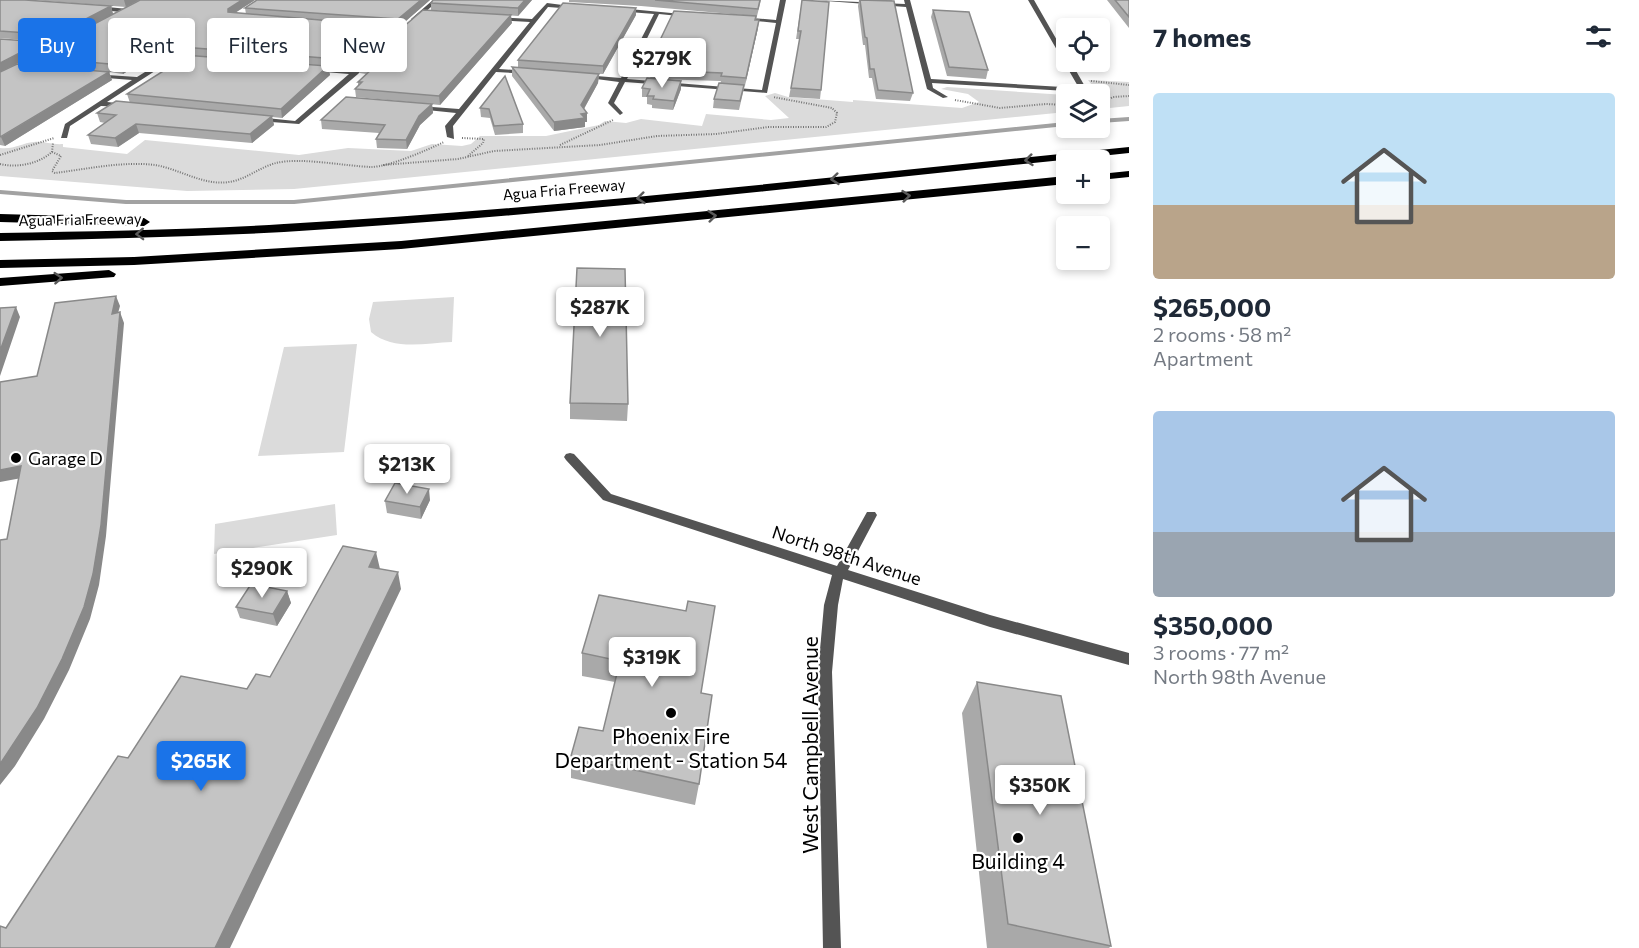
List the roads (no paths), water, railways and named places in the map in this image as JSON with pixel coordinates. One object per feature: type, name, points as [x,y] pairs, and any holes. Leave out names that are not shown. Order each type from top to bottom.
[{"type":"highway","name":"Agua Fria Freeway","points":[[0,237],[197,232],[354,224],[592,203],[1129,149]]},
{"type":"highway","points":[[1110,177],[1129,175]]},
{"type":"highway","points":[[0,264],[119,262],[247,256],[436,243],[1056,181]]},
{"type":"highway","points":[[0,218],[94,222],[208,222],[345,216],[524,203],[592,203]]},
{"type":"highway","points":[[0,282],[428,253],[528,243],[591,228]]},
{"type":"street","points":[[408,25],[436,0]]},
{"type":"street","points":[[576,76],[765,92],[783,0]]},
{"type":"street","points":[[816,0],[908,3],[930,88],[945,98]]},
{"type":"street","points":[[1031,0],[1056,42]]},
{"type":"street","points":[[118,16],[138,5]]},
{"type":"street","points":[[451,137],[448,126],[547,5],[580,8]]},
{"type":"street","points":[[93,8],[128,11]]},
{"type":"street","points":[[613,10],[702,16]]},
{"type":"street","points":[[422,13],[433,14]]},
{"type":"street","points":[[620,113],[610,103],[657,13]]},
{"type":"street","points":[[489,18],[533,21]]},
{"type":"street","points":[[735,18],[780,21]]},
{"type":"street","points":[[0,78],[18,68]]},
{"type":"street","points":[[309,69],[356,73]]},
{"type":"street","points":[[494,70],[540,74]]},
{"type":"street","points":[[64,136],[67,125],[149,72]]},
{"type":"street","points":[[928,81],[1084,90],[1074,72]]},
{"type":"street","points":[[251,118],[297,123],[356,73]]},
{"type":"street","points":[[84,74],[138,79]]},
{"type":"street","points":[[325,99],[336,100]]},
{"type":"street","points":[[101,104],[135,107]]},
{"type":"street","points":[[415,107],[460,111]]},
{"type":"street","name":"North 98th Avenue","points":[[570,457],[607,497],[990,621],[1129,659]]},
{"type":"street","name":"West Campbell Avenue","points":[[832,948],[825,672],[831,605],[840,572],[871,515]]},
{"type":"waterway","points":[[1110,120],[1129,119]]},
{"type":"waterway","points":[[0,192],[126,202],[294,202],[1056,125]]},
{"type":"place","name":"Garage D","points":[[16,458]]},
{"type":"place","name":"Phoenix Fire Department - Station 54","points":[[671,713]]},
{"type":"place","name":"Building 4","points":[[1018,838]]}]
